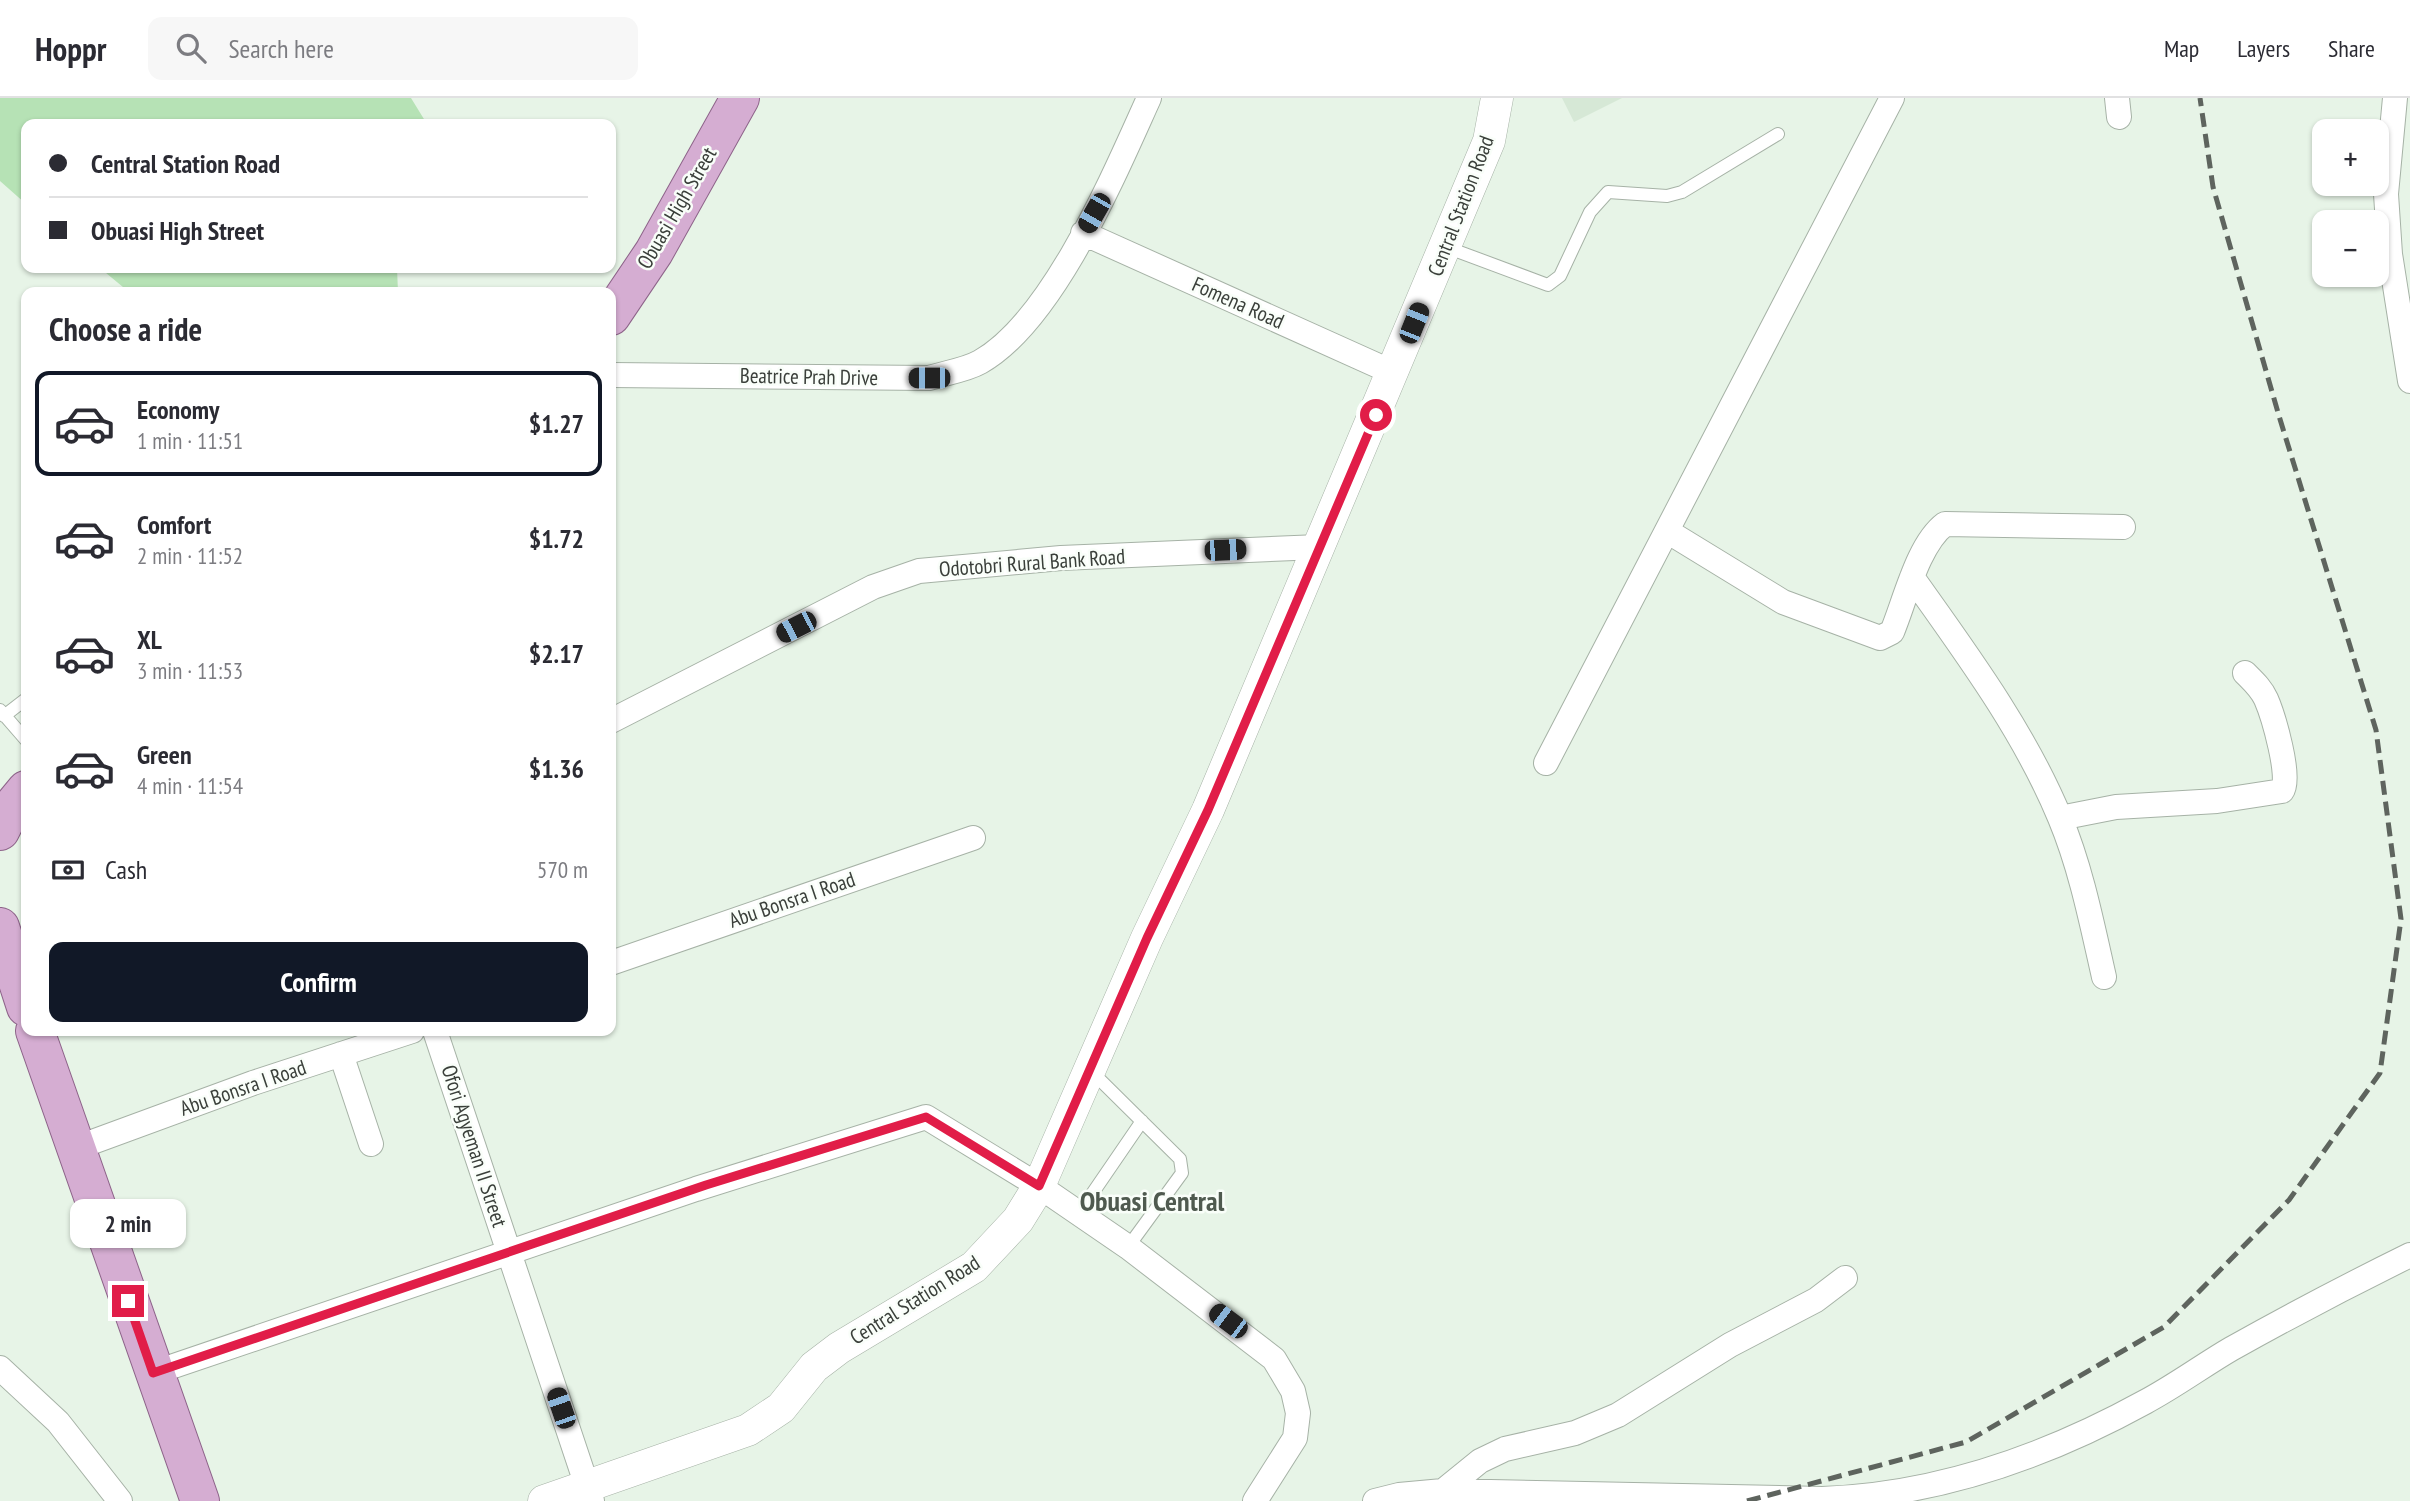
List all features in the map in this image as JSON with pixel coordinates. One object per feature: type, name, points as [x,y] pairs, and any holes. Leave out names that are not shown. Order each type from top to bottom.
[{"type":"main road","name":"Obuasi High Street","points":[[616,309],[654,252],[740,98]]},
{"type":"main road","points":[[0,831],[21,796]]},
{"type":"main road","points":[[0,927],[21,992]]},
{"type":"main road","points":[[36,1036],[200,1501]]},
{"type":"street","name":"Beatrice Prah Drive","points":[[616,375],[929,378],[979,363],[1017,335],[1053,286],[1106,192],[1149,98]]},
{"type":"street","name":"Central Station Road","points":[[544,1501],[589,1493],[748,1430],[766,1420],[781,1408],[815,1367],[839,1348],[974,1267],[1018,1220],[1039,1186],[1147,938],[1208,810],[1446,247],[1489,141],[1497,98]]},
{"type":"street","points":[[1546,763],[1892,98]]},
{"type":"street","points":[[2395,98],[2386,194],[2389,254],[2410,381]]},
{"type":"street","name":"Fomena Road","points":[[1083,233],[1394,373]]},
{"type":"street","points":[[1667,531],[1783,602],[1880,638],[1892,632],[1912,577],[1929,543],[1945,524],[2123,527]]},
{"type":"street","name":"Odotobri Rural Bank Road","points":[[616,718],[873,587],[919,571],[1061,558],[1319,547]]},
{"type":"street","points":[[1912,577],[1974,664],[2031,759],[2060,818],[2088,904],[2104,977]]},
{"type":"street","points":[[2060,818],[2116,807],[2217,801],[2282,791],[2287,778],[2266,698],[2245,673]]},
{"type":"street","name":"Abu Bonsra I Road","points":[[616,960],[973,838]]},
{"type":"street","name":"Abu Bonsra I Road","points":[[76,1148],[397,1036]]},
{"type":"street","name":"Ofori Agyeman II Street","points":[[437,1036],[589,1493]]},
{"type":"street","points":[[341,1054],[371,1144]]},
{"type":"street","points":[[153,1373],[510,1254],[706,1185],[926,1117],[1039,1186],[1128,1247],[1274,1359],[1293,1391],[1298,1413],[1295,1438],[1255,1501]]},
{"type":"street","points":[[1375,1501],[1399,1495],[1443,1491],[1792,1500],[1873,1497],[1967,1478],[2004,1466],[2147,1402],[2330,1294],[2410,1255]]},
{"type":"street","points":[[1443,1491],[1480,1461],[1505,1449],[1575,1433],[1618,1415],[1730,1345],[1816,1300],[1845,1278]]},
{"type":"street","points":[[0,1368],[58,1422],[120,1501]]},
{"type":"lane","points":[[1446,247],[1548,285],[1560,276],[1590,212],[1608,192],[1667,196],[1682,192],[1778,134]]},
{"type":"lane","points":[[21,702],[2,713],[21,734]]},
{"type":"lane","points":[[1089,1070],[1180,1158],[1182,1173],[1128,1247]]},
{"type":"lane","points":[[1079,1213],[1142,1121]]},
{"type":"shaded area","points":[[1562,98],[1622,98],[1574,122]]},
{"type":"green space","points":[[0,98],[411,98],[424,119],[21,119],[21,200],[0,181]]},
{"type":"green space","points":[[106,273],[397,273],[398,287],[123,287]]},
{"type":"railway","points":[[1747,1501],[1966,1442],[2164,1327],[2289,1200],[2380,1073],[2401,919],[2376,730],[2279,416],[2213,187],[2200,98]]},
{"type":"district","name":"Obuasi Central","points":[[1152,1201]]},
{"type":"route","points":[[128,1301],[153,1373],[510,1254],[706,1185],[926,1117],[937,1121],[947,1130],[1039,1186],[1147,938],[1208,810],[1376,415]]}]
